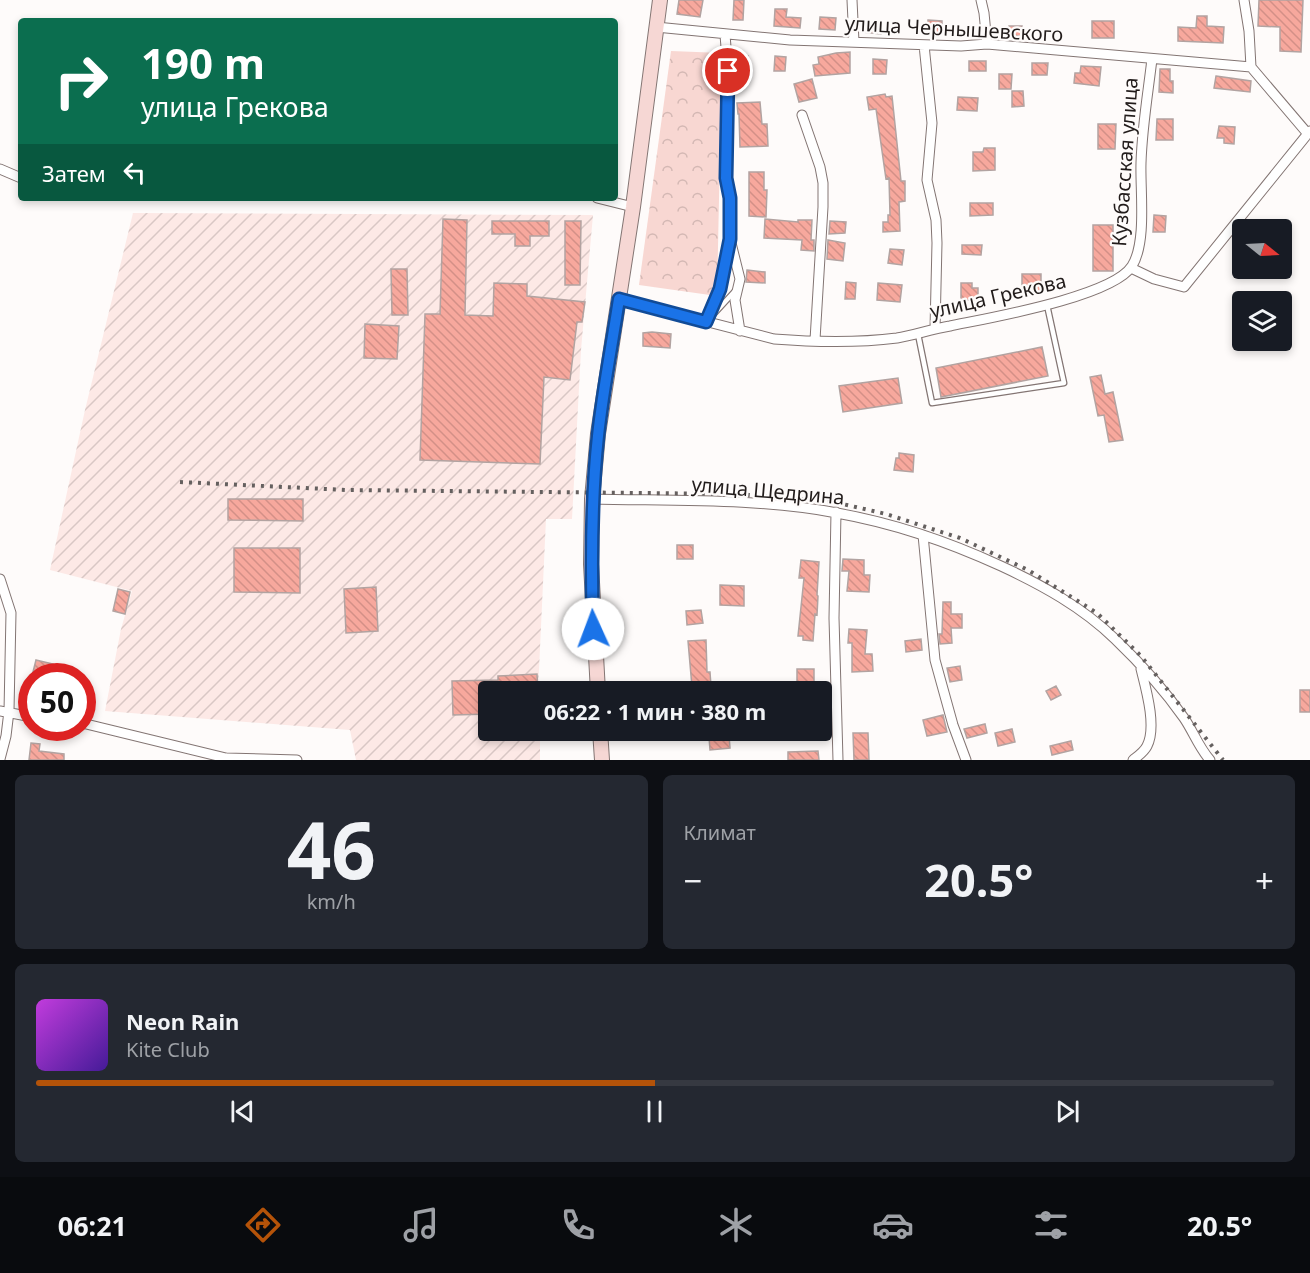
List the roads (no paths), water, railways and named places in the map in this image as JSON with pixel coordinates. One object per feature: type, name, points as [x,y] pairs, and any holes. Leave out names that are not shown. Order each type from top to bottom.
[{"type":"main road","points":[[597,681],[591,564],[592,499],[598,434],[633,207],[660,0]]},
{"type":"main road","points":[[601,741],[602,760]]},
{"type":"street","points":[[852,0],[854,42]]},
{"type":"street","points":[[981,0],[987,44]]},
{"type":"street","points":[[1131,268],[1154,279],[1184,287],[1309,133],[1251,67],[1250,31],[1244,0]]},
{"type":"street","name":"улица Чернышевского","points":[[656,27],[780,39],[924,45],[987,44],[1251,67]]},
{"type":"street","points":[[706,322],[720,289],[730,239],[730,198],[726,178],[728,71],[725,34]]},
{"type":"street","points":[[924,45],[932,123],[927,180],[936,220],[937,243],[935,329]]},
{"type":"street","name":"Кузбасская улица","points":[[1131,268],[1136,259],[1140,233],[1141,161],[1152,59]]},
{"type":"street","points":[[801,115],[820,167],[823,183],[815,340]]},
{"type":"street","points":[[0,169],[18,177]]},
{"type":"street","points":[[609,201],[633,207]]},
{"type":"street","points":[[730,239],[740,279],[735,300],[740,331]]},
{"type":"street","name":"улица Грекова","points":[[619,299],[774,339],[875,340],[918,334],[1047,305],[1092,291],[1131,268]]},
{"type":"street","name":"улица Щедрина","points":[[592,499],[721,502],[836,512],[885,524],[980,556],[1055,593],[1085,613],[1115,638],[1184,717],[1210,760]]},
{"type":"street","points":[[836,512],[834,618],[838,760]]},
{"type":"street","points":[[923,536],[935,660],[953,725],[966,760]]},
{"type":"street","points":[[0,579],[11,613],[4,711],[6,736],[0,759]]},
{"type":"street","points":[[1133,760],[1148,745],[1151,733],[1140,666]]},
{"type":"street","points":[[96,726],[226,758],[297,760]]},
{"type":"lane","points":[[706,322],[736,289]]},
{"type":"lane","points":[[918,334],[932,403],[1064,383],[1047,305]]},
{"type":"railway","points":[[180,482],[347,490],[739,494],[834,502],[886,514],[960,538],[1028,570],[1097,613],[1141,656],[1223,760]]}]
